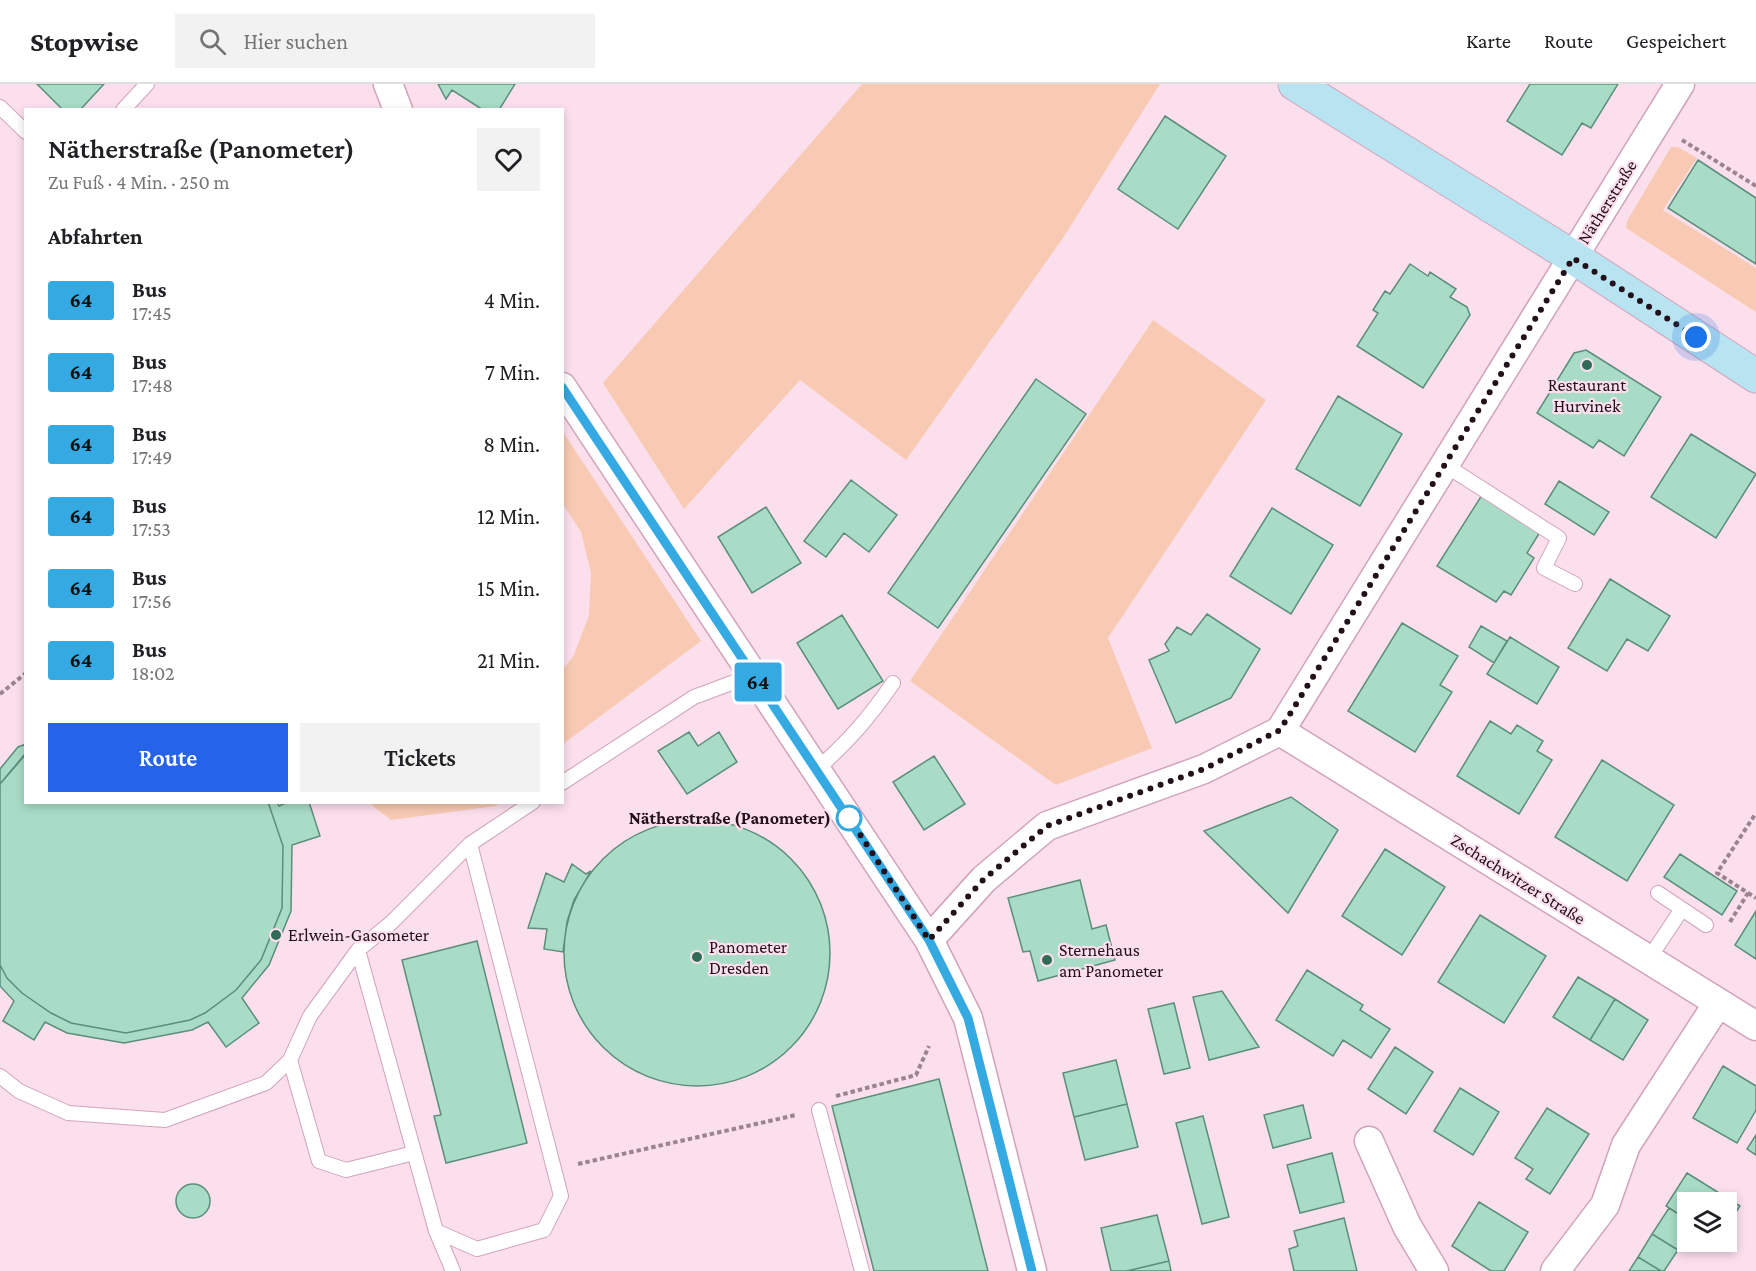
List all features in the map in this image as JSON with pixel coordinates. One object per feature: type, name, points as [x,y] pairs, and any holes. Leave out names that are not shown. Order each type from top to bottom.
[{"type":"main road","points":[[1295,84],[1756,376]]},
{"type":"street","points":[[388,84],[397,108]]},
{"type":"street","name":"Nätherstraße","points":[[1280,730],[1680,84]]},
{"type":"street","points":[[564,390],[929,940],[968,1018],[1032,1271]]},
{"type":"street","points":[[929,940],[984,879],[1047,826],[1204,769],[1280,730]]},
{"type":"street","name":"Zschachwitzer Straße","points":[[1280,730],[1756,1026]]},
{"type":"street","points":[[1555,1271],[1605,1205],[1626,1145],[1718,1003]]},
{"type":"street","points":[[1369,1142],[1407,1226],[1434,1271]]},
{"type":"lane","points":[[125,108],[147,84]]},
{"type":"lane","points":[[0,107],[24,130]]},
{"type":"lane","points":[[1445,465],[1559,538],[1544,568],[1575,584]]},
{"type":"lane","points":[[564,782],[694,697],[753,675]]},
{"type":"lane","points":[[816,770],[845,745],[868,719],[893,682]]},
{"type":"lane","points":[[0,1076],[19,1091],[68,1113],[165,1120],[266,1083],[290,1060],[310,1016],[358,950],[391,923],[470,844],[530,804]]},
{"type":"lane","points":[[436,1231],[477,1249],[544,1230],[561,1196],[470,844]]},
{"type":"lane","points":[[1658,893],[1706,925]]},
{"type":"lane","points":[[1648,960],[1682,909]]},
{"type":"lane","points":[[358,950],[436,1231],[453,1271]]},
{"type":"lane","points":[[290,1060],[319,1161],[346,1170],[414,1153]]},
{"type":"lane","points":[[819,1110],[862,1271]]},
{"type":"path","points":[[1656,124],[1756,186]]},
{"type":"path","points":[[0,694],[24,675]]},
{"type":"path","points":[[1756,813],[1717,873],[1756,898]]},
{"type":"path","points":[[1724,932],[1748,893]]},
{"type":"path","points":[[835,1096],[916,1075],[929,1046]]},
{"type":"path","points":[[572,1166],[819,1110]]},
{"type":"shaded area","points":[[862,84],[1160,84],[1063,238],[906,460],[800,380],[684,509],[603,383]]},
{"type":"shaded area","points":[[1671,147],[1678,147],[1697,158],[1663,210],[1756,268],[1756,312],[1626,228],[1627,221]]},
{"type":"shaded area","points":[[1153,320],[1266,400],[1108,638],[1152,748],[1056,785],[910,681]]},
{"type":"shaded area","points":[[564,434],[701,641],[564,743],[564,668],[574,655],[589,615],[591,573],[581,532],[564,506]]},
{"type":"shaded area","points":[[370,804],[498,804],[496,806],[391,820]]},
{"type":"building","points":[[37,84],[104,84],[82,108],[61,108]]},
{"type":"building","points":[[438,84],[515,84],[500,108],[480,108],[452,90],[446,99]]},
{"type":"building","points":[[1530,84],[1618,84],[1591,128],[1582,123],[1562,155],[1507,121]]},
{"type":"building","points":[[1165,116],[1226,156],[1178,229],[1118,189]]},
{"type":"building","points":[[1698,160],[1756,198],[1756,264],[1668,208]]},
{"type":"building","points":[[1410,264],[1428,276],[1430,272],[1456,289],[1450,297],[1467,307],[1470,315],[1423,388],[1357,346],[1378,313],[1373,310],[1385,291],[1390,294]]},
{"type":"building","points":[[1586,350],[1661,397],[1624,456],[1599,440],[1593,448],[1537,413],[1574,353]]},
{"type":"building","points":[[1036,379],[1086,414],[938,628],[888,593]]},
{"type":"building","points":[[1338,396],[1402,434],[1360,506],[1296,469]]},
{"type":"building","points":[[1691,434],[1756,474],[1716,538],[1651,497]]},
{"type":"building","points":[[851,480],[897,515],[869,552],[844,533],[826,557],[804,541]]},
{"type":"building","points":[[1559,481],[1609,512],[1594,535],[1545,504]]},
{"type":"building","points":[[1482,495],[1540,532],[1527,553],[1534,558],[1511,595],[1504,591],[1496,602],[1437,566]]},
{"type":"building","points":[[766,507],[801,563],[752,593],[718,537]]},
{"type":"building","points":[[1272,508],[1333,545],[1291,614],[1230,576]]},
{"type":"building","points":[[1610,579],[1670,616],[1648,651],[1627,639],[1607,671],[1568,648]]},
{"type":"building","points":[[1207,614],[1260,649],[1231,698],[1176,723],[1149,660],[1169,651],[1165,644],[1177,627],[1191,635]]},
{"type":"building","points":[[842,615],[883,681],[838,709],[797,643]]},
{"type":"building","points":[[1402,623],[1458,656],[1440,685],[1452,692],[1415,752],[1348,711]]},
{"type":"building","points":[[1481,626],[1507,641],[1494,663],[1469,647]]},
{"type":"building","points":[[1510,637],[1559,667],[1537,704],[1487,674]]},
{"type":"building","points":[[1490,721],[1511,734],[1517,725],[1543,741],[1537,751],[1552,760],[1519,814],[1457,776]]},
{"type":"building","points":[[689,732],[698,746],[719,732],[737,762],[687,794],[658,751]]},
{"type":"building","points":[[24,745],[24,756],[0,784],[0,769],[18,747]]},
{"type":"building","points":[[24,755],[24,804],[269,804],[283,846],[282,908],[261,960],[236,990],[205,1013],[190,1020],[126,1033],[71,1023],[51,1013],[22,993],[7,978],[0,965],[0,784]]},
{"type":"building","points":[[934,756],[965,804],[924,830],[893,782]]},
{"type":"building","points":[[1602,760],[1674,805],[1627,881],[1555,837]]},
{"type":"building","points":[[1291,797],[1338,830],[1288,913],[1204,831]]},
{"type":"building","name":"Erlwein-Gasometer","points":[[269,804],[279,806],[310,804],[320,836],[292,845],[291,911],[269,965],[242,998],[259,1023],[226,1047],[208,1022],[192,1030],[124,1043],[67,1033],[45,1022],[34,1040],[3,1021],[14,1001],[0,986],[0,965],[7,978],[22,993],[51,1013],[71,1023],[126,1033],[190,1020],[205,1013],[236,990],[261,960],[282,908],[283,846]]},
{"type":"building","name":"Panometer Dresden","points":[[684,820],[710,820],[748,830],[771,842],[791,859],[808,879],[820,902],[828,927],[830,953],[828,979],[820,1004],[808,1027],[791,1047],[771,1064],[748,1076],[723,1084],[684,1086],[658,1080],[634,1070],[613,1056],[594,1037],[580,1016],[570,992],[564,966],[564,940],[570,914],[580,890],[594,869],[613,850],[634,836],[658,826]]},
{"type":"building","points":[[1385,849],[1445,887],[1402,955],[1342,916]]},
{"type":"building","points":[[1680,854],[1737,891],[1722,915],[1664,877]]},
{"type":"building","points":[[572,864],[586,874],[591,871],[574,900],[567,922],[563,952],[544,949],[547,929],[528,928],[546,873],[564,882]]},
{"type":"building","points":[[1080,880],[1092,929],[1106,925],[1115,960],[1038,981],[1030,951],[1023,952],[1008,898]]},
{"type":"building","points":[[1756,911],[1756,959],[1735,945]]},
{"type":"building","points":[[1480,915],[1546,956],[1504,1023],[1438,982]]},
{"type":"building","points":[[477,941],[527,1143],[446,1163],[434,1116],[441,1115],[402,960]]},
{"type":"building","points":[[1307,970],[1363,1005],[1360,1010],[1390,1029],[1371,1058],[1343,1040],[1333,1056],[1276,1020]]},
{"type":"building","points":[[1578,977],[1615,999],[1590,1040],[1553,1017]]},
{"type":"building","points":[[1222,991],[1259,1047],[1209,1060],[1193,997]]},
{"type":"building","points":[[1615,999],[1648,1020],[1623,1060],[1590,1040]]},
{"type":"building","points":[[1174,1003],[1190,1068],[1164,1074],[1148,1009]]},
{"type":"building","points":[[1395,1047],[1433,1072],[1406,1114],[1368,1089]]},
{"type":"building","points":[[1116,1060],[1127,1104],[1074,1117],[1063,1073]]},
{"type":"building","points":[[1723,1066],[1756,1086],[1756,1110],[1737,1143],[1693,1118]]},
{"type":"building","points":[[939,1079],[988,1271],[874,1271],[832,1106]]},
{"type":"building","points":[[1460,1088],[1499,1112],[1473,1155],[1434,1131]]},
{"type":"building","points":[[1127,1104],[1138,1147],[1085,1160],[1074,1117]]},
{"type":"building","points":[[1303,1105],[1311,1138],[1273,1148],[1264,1115]]},
{"type":"building","points":[[1547,1108],[1589,1134],[1550,1194],[1526,1179],[1533,1169],[1515,1158]]},
{"type":"building","points":[[1203,1116],[1229,1217],[1202,1224],[1176,1123]]},
{"type":"building","points":[[1756,1135],[1756,1155],[1747,1149]]},
{"type":"building","points":[[1332,1153],[1344,1202],[1300,1213],[1287,1165]]},
{"type":"building","points":[[1687,1173],[1718,1192],[1677,1192],[1677,1213],[1666,1206]]},
{"type":"building","points":[[193,1184],[205,1189],[210,1201],[205,1213],[193,1218],[181,1213],[176,1201],[181,1189]]},
{"type":"building","points":[[1479,1202],[1528,1232],[1504,1271],[1491,1271],[1452,1246]]},
{"type":"building","points":[[1669,1208],[1677,1213],[1677,1249],[1652,1234]]},
{"type":"building","points":[[1157,1215],[1169,1261],[1127,1271],[1111,1271],[1101,1228]]},
{"type":"building","points":[[1344,1218],[1357,1271],[1294,1271],[1289,1249],[1298,1246],[1294,1231]]},
{"type":"building","points":[[1652,1234],[1677,1249],[1664,1271],[1638,1257]]},
{"type":"building","points":[[1638,1257],[1661,1271],[1629,1271]]},
{"type":"building","points":[[1169,1261],[1171,1271],[1127,1271]]},
{"type":"bus line","name":"64","points":[[564,390],[929,940],[968,1018],[1032,1271]]},
{"type":"place","name":"Restaurant Hurvinek","points":[[1587,365]]},
{"type":"place","name":"Nätherstraße (Panometer)","points":[[849,818]]},
{"type":"place","name":"Erlwein-Gasometer","points":[[276,935]]},
{"type":"place","name":"Panometer Dresden","points":[[697,957]]},
{"type":"place","name":"Sternehaus am Panometer","points":[[1047,960]]},
{"type":"route","points":[[849,818],[846,813],[929,940],[984,879],[1047,826],[1204,769],[1280,730],[1573,258],[1696,337]]}]
